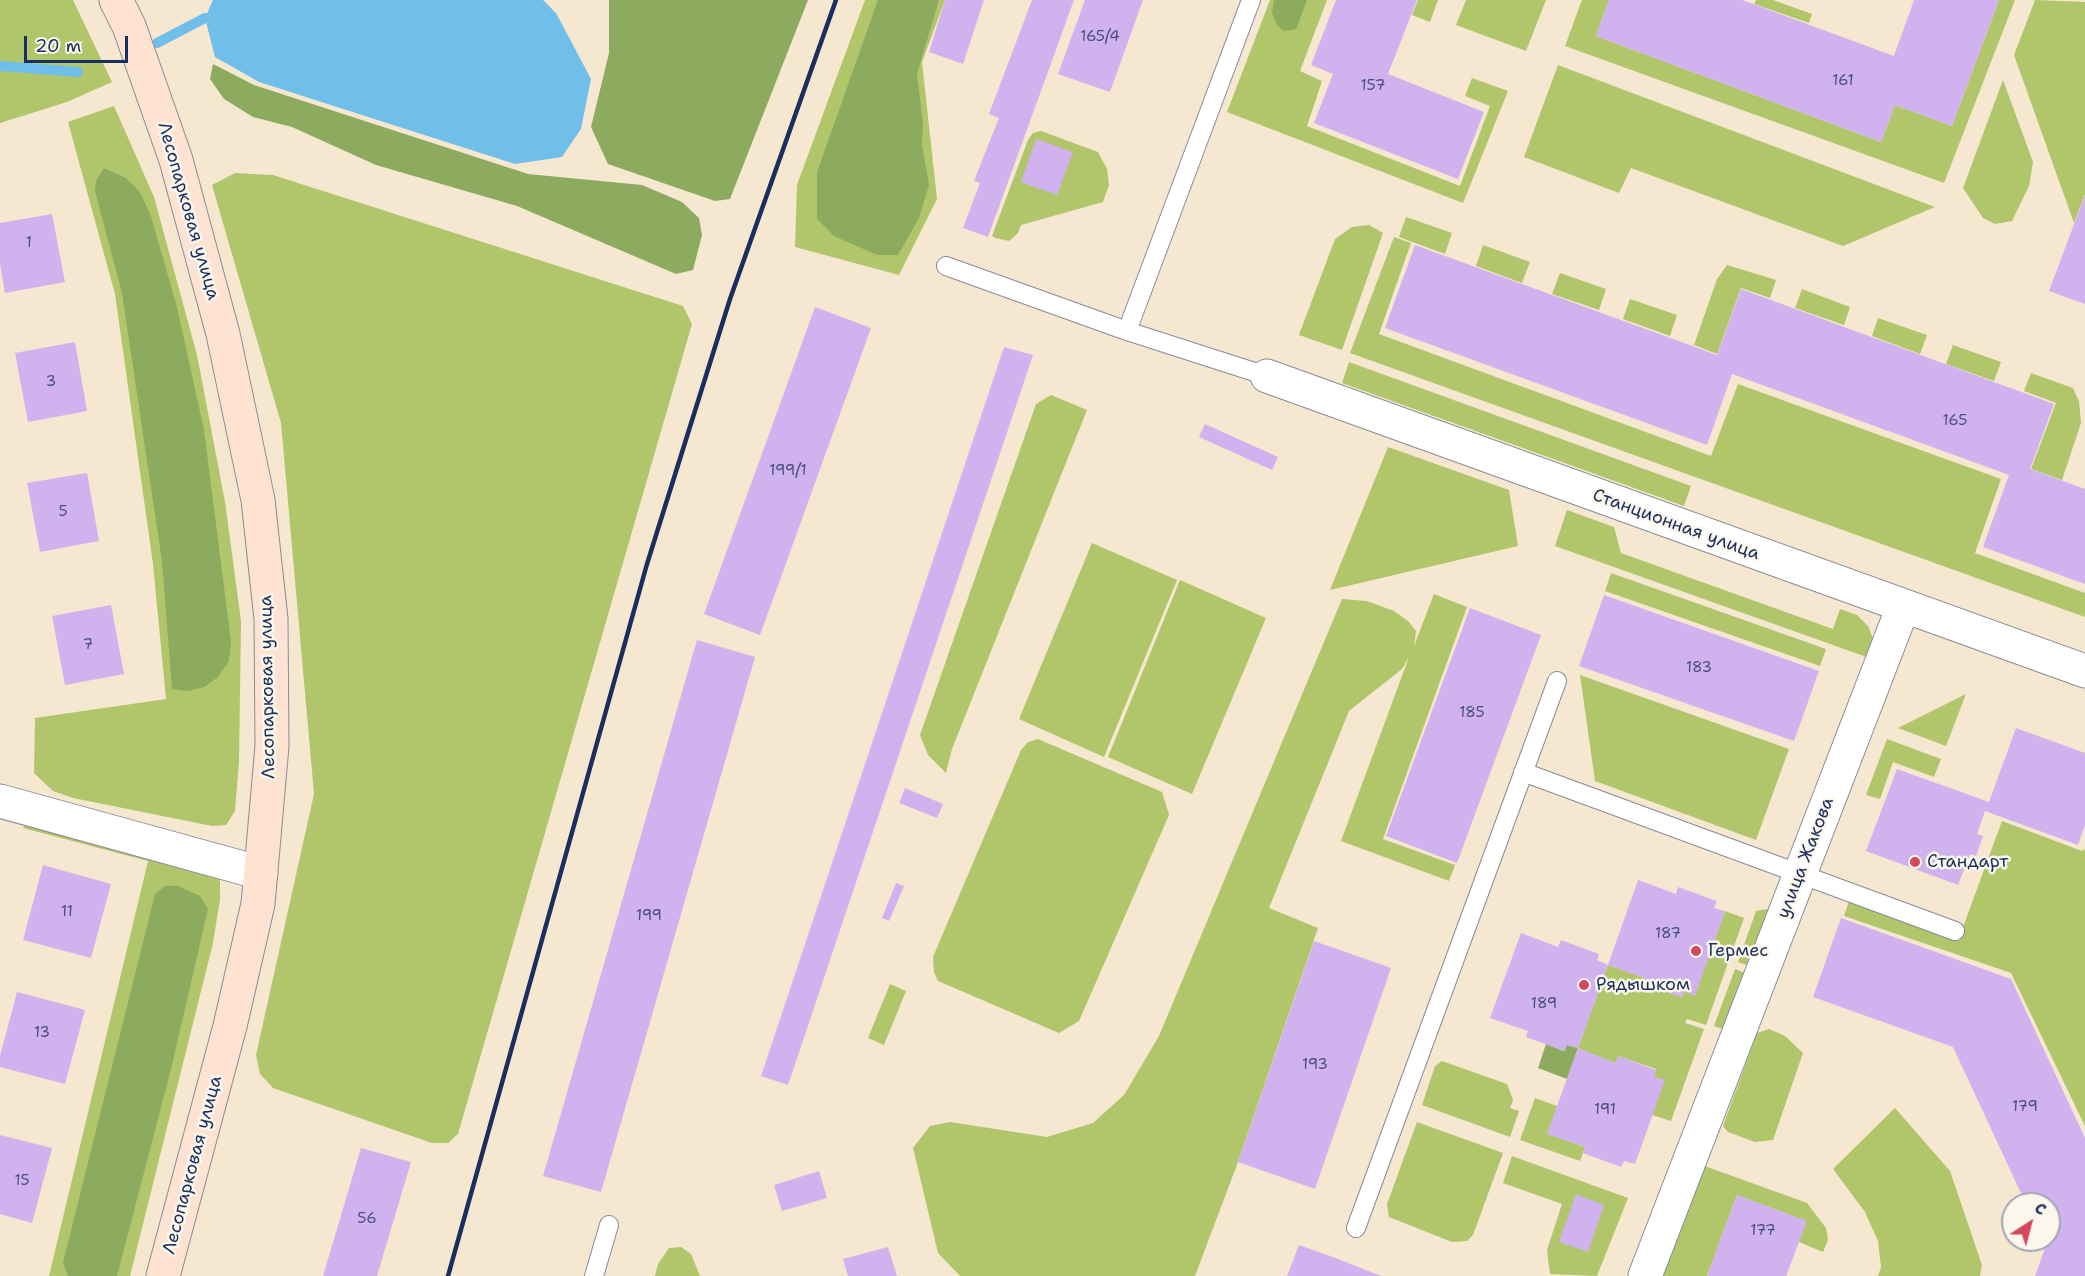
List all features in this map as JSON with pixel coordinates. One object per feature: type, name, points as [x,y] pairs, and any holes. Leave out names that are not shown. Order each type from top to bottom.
[{"type":"street","name":"Лесопарковая улица","points":[[116,0],[129,26],[176,160],[223,334],[258,500],[271,620],[272,746],[258,904],[230,1026],[163,1276]]},
{"type":"street","name":"Станционная улица","points":[[1267,376],[2085,671]]},
{"type":"street","name":"улица Жакова","points":[[1645,1276],[1903,607]]},
{"type":"street","points":[[0,801],[261,873]]},
{"type":"lane","points":[[1127,331],[1251,0]]},
{"type":"lane","points":[[946,266],[1127,331],[1267,376]]},
{"type":"lane","points":[[1356,1227],[1557,681]]},
{"type":"lane","points":[[1523,772],[1955,931]]},
{"type":"lane","points":[[594,1276],[609,1225]]},
{"type":"green space","points":[[0,0],[73,0],[112,82],[67,102],[0,123]]},
{"type":"green space","points":[[609,0],[808,0],[730,199],[715,201],[608,164],[591,127],[609,53]]},
{"type":"green space","points":[[865,0],[945,0],[922,62],[937,199],[899,275],[795,247],[797,185]]},
{"type":"green space","points":[[878,0],[939,0],[917,74],[923,123],[922,145],[929,185],[919,218],[898,255],[877,255],[834,236],[817,219],[817,172]]},
{"type":"green space","points":[[1270,0],[1327,0],[1300,71],[1322,81],[1307,126],[1460,186],[1490,106],[1465,96],[1472,78],[1508,91],[1463,203],[1227,112]]},
{"type":"green space","points":[[1274,0],[1307,0],[1296,29],[1283,31],[1276,23],[1272,13]]},
{"type":"green space","points":[[1418,0],[1438,0],[1430,22],[1412,15]]},
{"type":"green space","points":[[1466,0],[1546,0],[1526,51],[1456,25]]},
{"type":"green space","points":[[1582,0],[1609,0],[1596,36],[1881,142],[1895,105],[1952,126],[1999,0],[2015,0],[1944,183],[1565,46]]},
{"type":"green space","points":[[1756,0],[1773,0],[1812,14],[1809,23],[1754,4]]},
{"type":"green space","points":[[2035,0],[2085,2],[2085,194],[2074,223],[2014,55]]},
{"type":"green space","points":[[213,64],[254,85],[528,174],[642,185],[682,202],[699,218],[702,235],[693,270],[676,274],[517,206],[376,165],[292,127],[253,117],[224,99],[210,79]]},
{"type":"green space","points":[[1558,65],[1935,207],[1843,246],[1631,168],[1619,193],[1524,157]]},
{"type":"green space","points":[[2003,80],[2033,162],[2029,186],[2012,221],[1995,224],[1983,218],[1963,188]]},
{"type":"green space","points":[[114,106],[154,197],[197,355],[225,502],[241,621],[239,762],[235,811],[226,825],[212,826],[73,798],[53,791],[34,773],[35,718],[166,699],[153,564],[115,294],[68,122]]},
{"type":"green space","points":[[1041,131],[1098,152],[1107,169],[1109,185],[1103,202],[1021,225],[1018,233],[1009,241],[995,238],[992,236],[1028,140],[1033,133]]},
{"type":"green space","points":[[104,168],[126,178],[139,191],[150,213],[177,307],[204,430],[231,642],[229,661],[218,677],[204,687],[188,691],[172,689],[162,561],[122,293],[95,191],[96,181]]},
{"type":"green space","points":[[235,173],[273,175],[683,306],[692,324],[458,1134],[448,1143],[432,1143],[273,1088],[260,1074],[256,1055],[314,794],[281,423],[212,185]]},
{"type":"green space","points":[[1406,217],[1452,233],[1445,254],[1399,237]]},
{"type":"green space","points":[[1369,225],[1383,233],[1342,350],[1299,335],[1335,239],[1352,227]]},
{"type":"green space","points":[[1394,237],[1411,243],[1379,334],[1711,456],[1738,384],[2001,479],[1975,553],[2085,593],[2085,617],[1350,353]]},
{"type":"green space","points":[[1483,245],[1530,262],[1522,283],[1476,266]]},
{"type":"green space","points":[[1727,265],[1776,280],[1770,298],[1741,288],[1717,354],[1694,345],[1717,279]]},
{"type":"green space","points":[[1560,273],[1606,289],[1599,310],[1552,294]]},
{"type":"green space","points":[[1802,289],[1850,307],[1844,325],[1795,308]]},
{"type":"green space","points":[[1630,299],[1677,315],[1670,336],[1623,319]]},
{"type":"green space","points":[[1878,318],[1927,335],[1920,354],[1872,336]]},
{"type":"green space","points":[[1953,345],[2001,362],[1994,381],[1946,364]]},
{"type":"green space","points":[[1349,362],[1691,486],[1684,506],[1342,383]]},
{"type":"green space","points":[[2031,373],[2073,388],[2079,401],[2081,423],[2062,480],[2031,469],[2056,403],[2024,391]]},
{"type":"green space","points":[[1051,395],[1087,410],[952,749],[946,773],[928,755],[920,735],[1036,404]]},
{"type":"green space","points":[[1388,447],[1509,490],[1518,546],[1330,590]]},
{"type":"green space","points":[[1567,510],[1614,527],[1621,553],[1833,629],[1840,609],[1857,615],[1868,626],[1873,638],[1875,660],[1555,546]]},
{"type":"green space","points":[[1092,543],[1177,580],[1104,757],[1019,719]]},
{"type":"green space","points":[[1611,573],[1826,649],[1820,666],[1605,591]]},
{"type":"green space","points":[[1180,580],[1266,618],[1192,794],[1108,757]]},
{"type":"green space","points":[[1434,594],[1467,607],[1383,839],[1455,865],[1449,881],[1341,841],[1409,657],[1402,669],[1349,711],[1269,908],[1318,928],[1238,1162],[1195,1276],[960,1276],[938,1253],[913,1148],[930,1126],[950,1122],[1047,1137],[1093,1123],[1124,1095],[1159,1036],[1342,599],[1367,601],[1394,611],[1408,621],[1416,631],[1414,646]]},
{"type":"green space","points":[[1580,675],[1789,749],[1756,840],[1595,781]]},
{"type":"green space","points":[[1966,694],[1946,746],[1898,728]]},
{"type":"green space","points":[[1038,739],[1162,792],[1169,815],[1079,1021],[1059,1033],[938,981],[934,972],[933,957],[1021,750],[1028,742]]},
{"type":"green space","points":[[1887,739],[1941,759],[1934,777],[1893,762],[1880,799],[1866,795]]},
{"type":"green space","points":[[2002,821],[2082,851],[2085,849],[2085,1126],[2011,973],[1844,916],[1850,898],[1959,938]]},
{"type":"green space","points":[[25,825],[220,877],[220,899],[213,943],[130,1276],[49,1276],[148,861],[23,828]]},
{"type":"green space","points":[[165,886],[178,886],[200,896],[208,909],[171,1069],[117,1276],[68,1276],[63,1263],[155,894]]},
{"type":"green space","points":[[1766,909],[1776,911],[1755,968],[1738,962],[1756,911]]},
{"type":"green space","points":[[1725,911],[1744,918],[1706,1025],[1687,1019],[1685,1023],[1704,1029],[1671,1121],[1652,1115],[1664,1080],[1654,1077],[1656,1069],[1618,1056],[1615,1063],[1578,1048],[1608,965],[1645,978],[1644,984],[1682,997],[1684,991],[1695,995]]},
{"type":"green space","points":[[1735,969],[1753,976],[1732,1032],[1714,1026]]},
{"type":"green space","points":[[890,984],[906,991],[884,1045],[868,1038]]},
{"type":"green space","points":[[1769,1029],[1785,1036],[1803,1053],[1773,1140],[1755,1142],[1728,1132],[1723,1126],[1757,1033]]},
{"type":"green space","points":[[1546,1044],[1564,1051],[1567,1045],[1578,1048],[1567,1079],[1538,1068]]},
{"type":"green space","points":[[1442,1061],[1507,1084],[1513,1100],[1510,1108],[1519,1111],[1510,1137],[1422,1105],[1435,1066]]},
{"type":"green space","points":[[1535,1098],[1557,1106],[1548,1134],[1585,1147],[1580,1161],[1520,1140]]},
{"type":"green space","points":[[1895,1108],[1950,1171],[1982,1265],[1980,1276],[1878,1276],[1881,1267],[1878,1241],[1865,1212],[1833,1169]]},
{"type":"green space","points":[[1417,1122],[1503,1153],[1473,1235],[1467,1241],[1452,1242],[1389,1217],[1387,1204]]},
{"type":"green space","points":[[1512,1156],[1628,1198],[1597,1276],[1550,1274],[1547,1250],[1562,1204],[1503,1183]]},
{"type":"green space","points":[[1702,1165],[1807,1203],[1826,1228],[1828,1240],[1823,1252],[1799,1242],[1806,1221],[1737,1195],[1707,1276],[1660,1276]]},
{"type":"green space","points":[[681,1247],[691,1254],[700,1276],[655,1276],[658,1264],[669,1248]]},
{"type":"water","points":[[213,0],[543,0],[556,13],[591,79],[581,129],[562,157],[515,164],[259,82],[215,57],[205,18]]},
{"type":"building","points":[[945,0],[984,0],[963,64],[929,52]]},
{"type":"building","points":[[1032,0],[1074,0],[988,237],[963,228],[980,183],[974,181],[999,118],[989,114]]},
{"type":"building","points":[[1085,0],[1143,0],[1110,92],[1058,74]]},
{"type":"building","points":[[1336,0],[1417,0],[1388,74],[1484,112],[1458,179],[1314,123],[1333,74],[1311,65]]},
{"type":"building","points":[[1609,0],[1742,0],[1894,56],[1914,0],[1999,0],[1952,126],[1895,105],[1881,142],[1596,36]]},
{"type":"building","points":[[1036,139],[1073,152],[1057,195],[1021,182]]},
{"type":"building","points":[[2085,195],[2085,304],[2049,291]]},
{"type":"building","points":[[52,214],[65,282],[5,293],[0,264],[0,223]]},
{"type":"building","points":[[1415,245],[1717,355],[1741,289],[2054,404],[2030,469],[2085,489],[2085,584],[1983,547],[2009,475],[1732,374],[1707,445],[1385,328]]},
{"type":"building","points":[[815,307],[871,328],[760,635],[704,614]]},
{"type":"building","points":[[75,342],[87,411],[28,422],[15,353]]},
{"type":"building","points":[[1004,347],[1033,355],[788,1085],[761,1076]]},
{"type":"building","points":[[1205,424],[1278,457],[1272,470],[1199,437]]},
{"type":"building","points":[[87,473],[99,541],[40,552],[27,483]]},
{"type":"building","points":[[1604,595],[1819,671],[1794,741],[1579,666]]},
{"type":"building","points":[[111,605],[124,674],[65,685],[52,616]]},
{"type":"building","points":[[1470,608],[1541,635],[1457,863],[1386,836]]},
{"type":"building","points":[[697,640],[755,657],[601,1192],[543,1176]]},
{"type":"building","points":[[2016,728],[2085,753],[2085,825],[2078,845],[1985,811],[1977,834],[1983,836],[1976,856],[1970,854],[1958,885],[1866,851],[1897,769],[1989,802]]},
{"type":"building","points":[[905,788],[943,804],[937,818],[899,803]]},
{"type":"building","points":[[43,865],[111,884],[91,958],[23,940]]},
{"type":"building","points":[[1638,880],[1676,894],[1678,887],[1717,901],[1714,908],[1725,911],[1695,996],[1684,991],[1682,997],[1643,984],[1645,978],[1608,965]]},
{"type":"building","points":[[896,883],[904,886],[889,921],[882,918]]},
{"type":"building","points":[[1841,918],[2011,979],[2085,1138],[2085,1276],[2035,1276],[2044,1252],[2061,1252],[2061,1192],[2020,1192],[1953,1047],[1813,997]]},
{"type":"building","points":[[1521,933],[1558,947],[1561,940],[1599,954],[1597,960],[1608,965],[1578,1048],[1567,1045],[1564,1051],[1526,1037],[1528,1031],[1490,1018]]},
{"type":"building","points":[[1314,941],[1391,968],[1315,1189],[1238,1162]]},
{"type":"building","points":[[17,992],[85,1010],[65,1084],[0,1067],[0,1056]]},
{"type":"building","points":[[1578,1048],[1615,1063],[1618,1056],[1656,1070],[1654,1077],[1665,1080],[1635,1164],[1624,1161],[1621,1167],[1583,1153],[1585,1147],[1547,1134]]},
{"type":"building","points":[[0,1135],[52,1148],[32,1223],[0,1214]]},
{"type":"building","points":[[361,1148],[411,1162],[377,1276],[323,1276]]},
{"type":"building","points":[[819,1171],[827,1198],[782,1211],[774,1185]]},
{"type":"building","points":[[1576,1194],[1604,1205],[1588,1252],[1559,1242]]},
{"type":"building","points":[[1737,1195],[1807,1221],[1786,1276],[1707,1276]]},
{"type":"building","points":[[1299,1245],[1333,1257],[1381,1276],[1287,1276]]},
{"type":"building","points":[[888,1247],[897,1276],[848,1276],[843,1259]]},
{"type":"waterway","points":[[157,43],[205,18]]},
{"type":"waterway","points":[[0,66],[78,72]]},
{"type":"railway","points":[[448,1276],[647,564],[730,299],[836,0]]},
{"type":"place","name":"Стандарт","points":[[1915,862]]},
{"type":"place","name":"Гермес","points":[[1696,951]]},
{"type":"place","name":"Рядышком","points":[[1584,985]]}]
